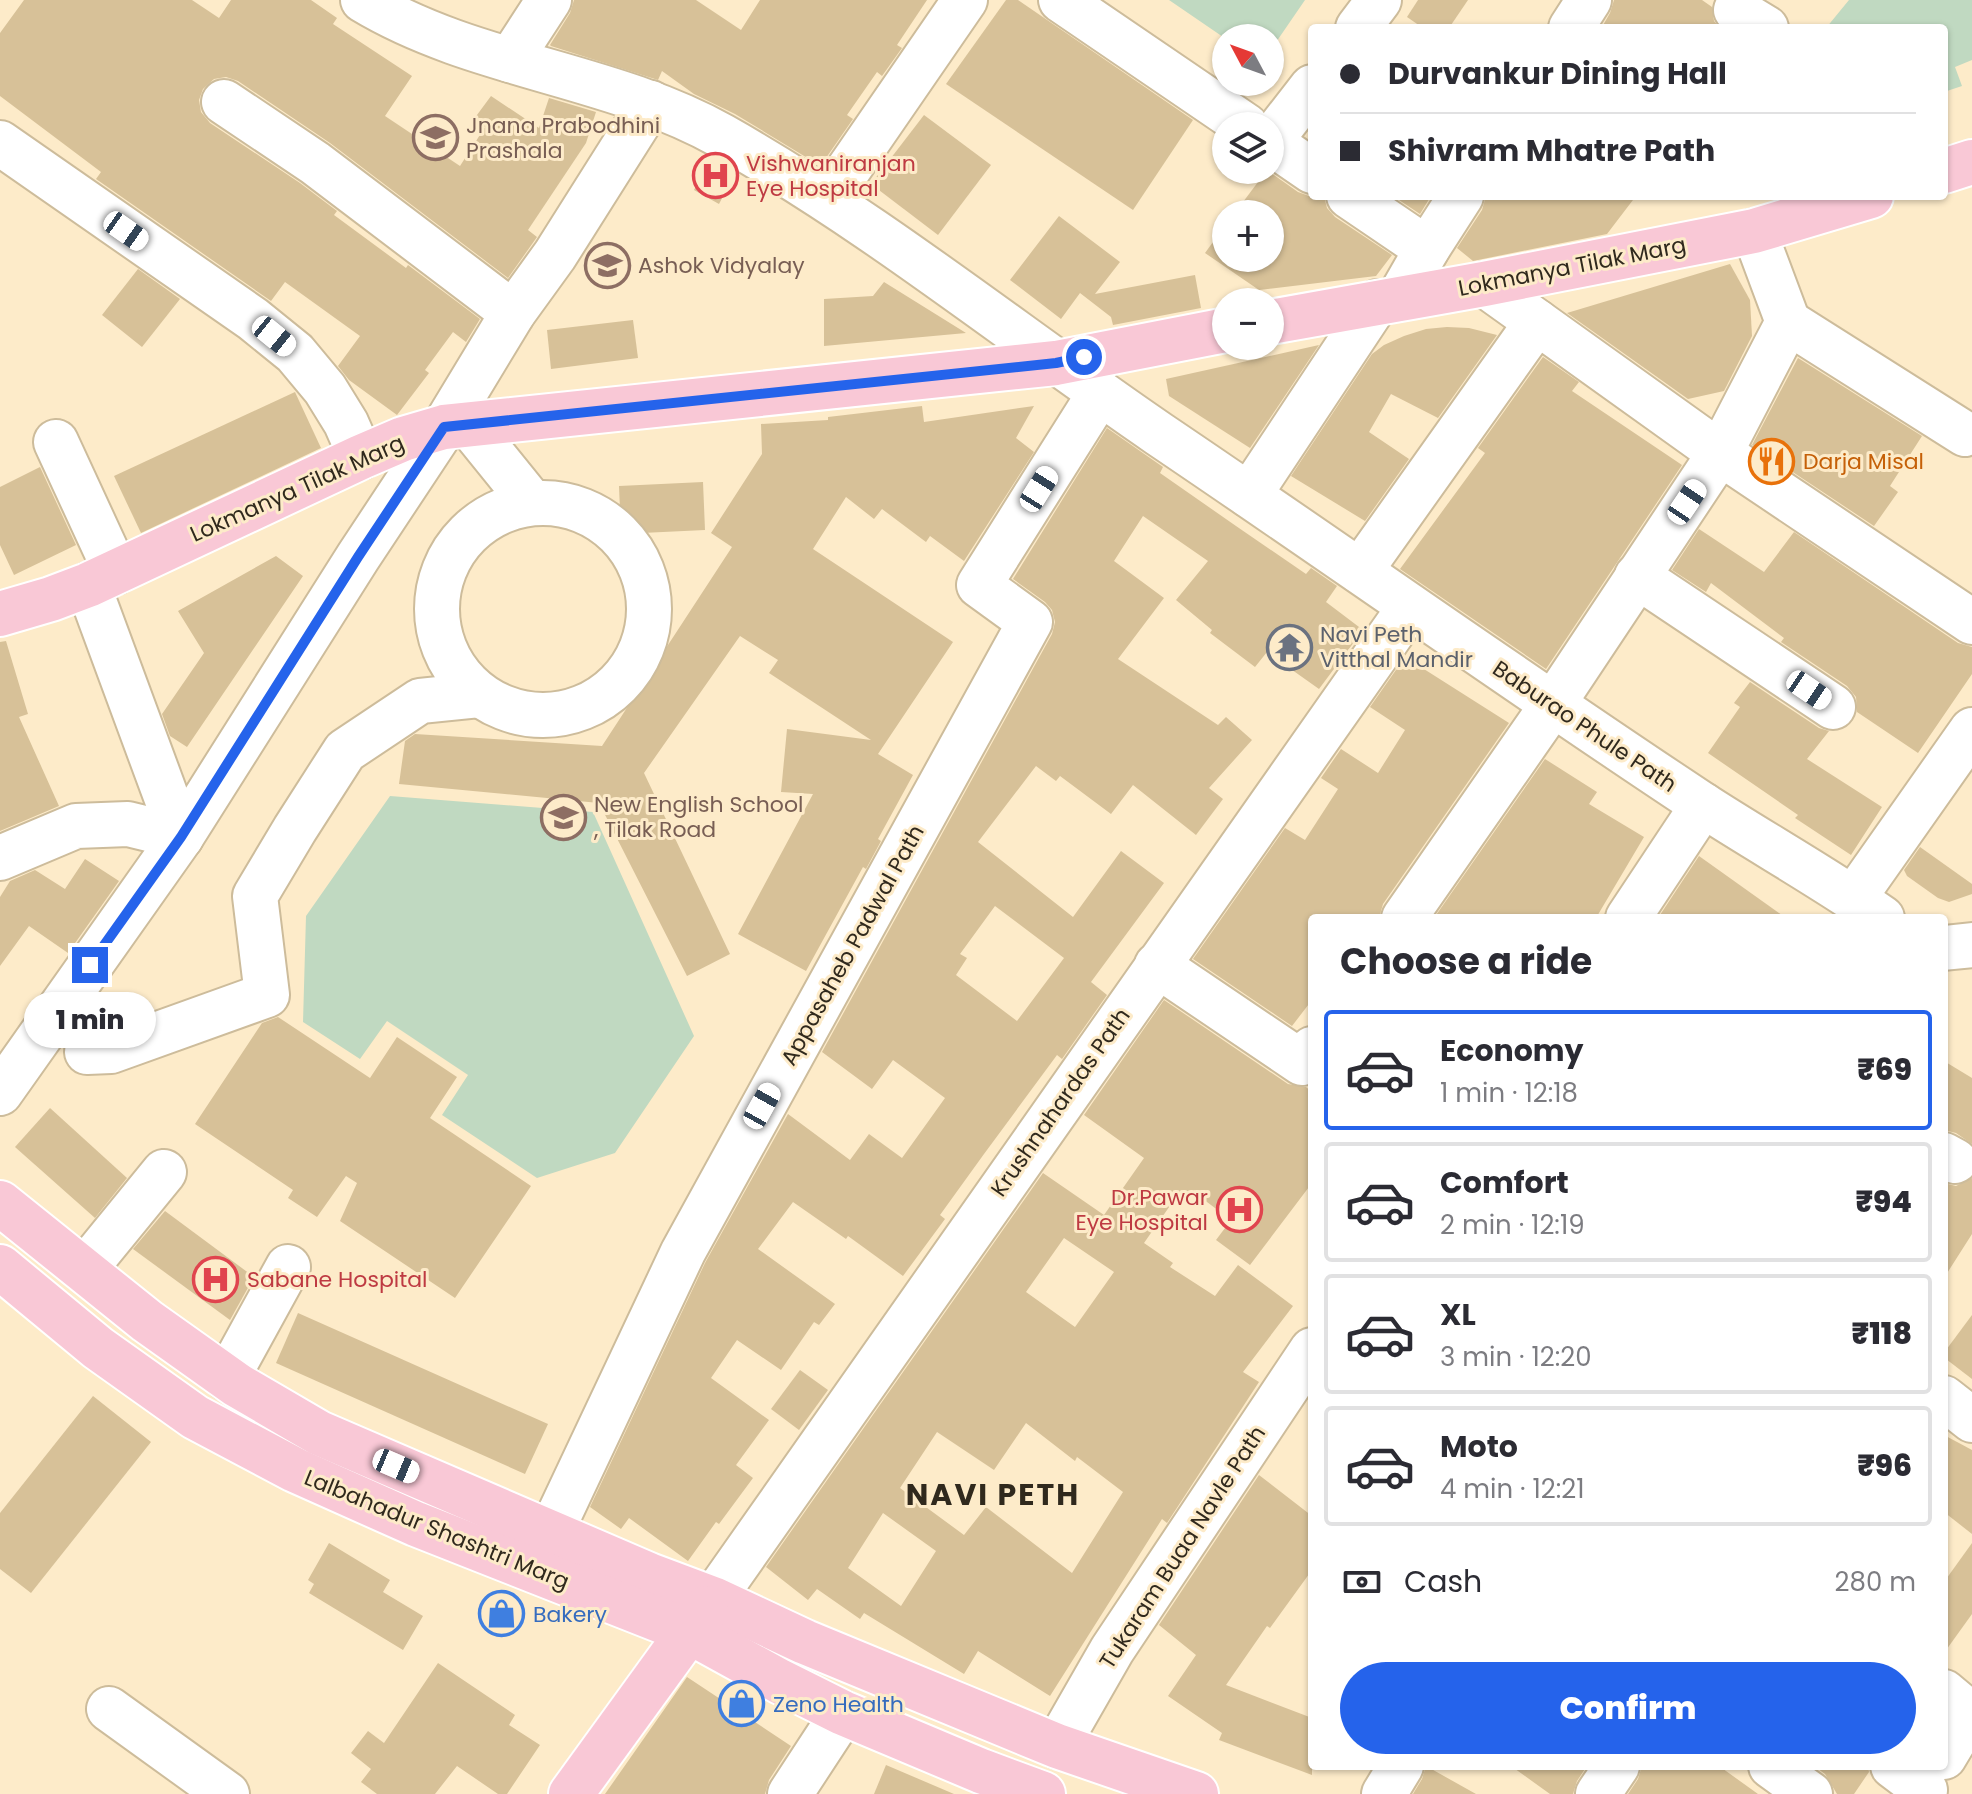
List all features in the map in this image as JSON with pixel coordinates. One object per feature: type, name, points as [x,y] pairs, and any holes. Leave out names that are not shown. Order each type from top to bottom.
[{"type":"main road","points":[[1948,170],[1972,162]]},
{"type":"main road","name":"Lokmanya Tilak Marg","points":[[1284,319],[1754,231],[1858,200]]},
{"type":"main road","name":"Lokmanya Tilak Marg","points":[[0,614],[51,599],[102,578],[403,439],[456,425],[1056,363],[1212,333]]},
{"type":"main road","name":"Lalbahadur Shashtri Marg","points":[[0,1203],[147,1321],[227,1378],[319,1433],[649,1575],[702,1615],[779,1681],[975,1782],[1043,1794]]},
{"type":"main road","name":"Lalbahadur Shashtri Marg","points":[[0,1267],[98,1348],[195,1417],[295,1470],[416,1524],[702,1615],[805,1642],[1057,1746],[1196,1794]]},
{"type":"main road","points":[[571,1794],[702,1615]]},
{"type":"street","name":"Baburao Phule Path","points":[[363,0],[388,15],[447,41],[651,103],[718,134],[828,199],[1056,363],[1410,607],[1703,805],[1868,908]]},
{"type":"street","points":[[510,60],[549,0]]},
{"type":"street","points":[[828,199],[965,0]]},
{"type":"street","points":[[1061,0],[1225,112]]},
{"type":"street","points":[[1361,24],[1379,0]]},
{"type":"street","points":[[1574,24],[1589,0]]},
{"type":"street","points":[[1284,124],[1308,92]]},
{"type":"street","points":[[224,102],[315,163],[513,313]]},
{"type":"street","points":[[0,1093],[181,837],[358,557],[456,425],[513,313],[555,255],[651,103]]},
{"type":"street","points":[[0,143],[253,319],[295,353],[325,389],[346,423],[361,457]]},
{"type":"street","points":[[1284,152],[1308,168]]},
{"type":"street","points":[[1355,200],[1427,249]]},
{"type":"street","points":[[1249,495],[1427,249],[1458,200]]},
{"type":"street","points":[[1754,231],[1788,322],[1965,434]]},
{"type":"street","points":[[1484,284],[1720,453],[1972,622]]},
{"type":"street","points":[[1360,571],[1537,322]]},
{"type":"street","points":[[1407,914],[1553,704],[1720,453],[1788,322]]},
{"type":"street","name":"Appasaheb Padwal Path","points":[[551,1532],[683,1252],[1030,622],[979,585],[1100,393]]},
{"type":"street","points":[[456,425],[532,503]]},
{"type":"street","points":[[56,442],[102,578],[181,837]]},
{"type":"street","points":[[532,503],[566,505],[598,518],[624,540],[642,569],[650,603],[646,637],[631,669],[608,694],[577,710],[543,716],[509,711],[479,695],[454,668],[439,635],[437,599],[447,564],[468,535],[497,513],[532,503]]},
{"type":"street","points":[[1637,576],[1833,707]]},
{"type":"street","name":"Krushnahardas Path","points":[[702,1615],[1410,607]]},
{"type":"street","points":[[87,1052],[111,1051],[267,995],[255,896],[345,751],[420,701],[479,695]]},
{"type":"street","points":[[1868,908],[1972,730]]},
{"type":"street","points":[[1631,914],[1703,805]]},
{"type":"street","points":[[0,858],[76,826],[128,824],[181,837]]},
{"type":"street","points":[[1948,948],[1972,945]]},
{"type":"street","points":[[1157,965],[1302,1063],[1308,1055]]},
{"type":"street","points":[[84,1270],[164,1172]]},
{"type":"street","points":[[227,1378],[288,1267]]},
{"type":"street","name":"Tukaram Buaa Navle Path","points":[[1057,1746],[1112,1650],[1308,1356]]},
{"type":"street","points":[[1948,1401],[1972,1420]]},
{"type":"street","points":[[1948,1736],[1965,1708]]},
{"type":"street","points":[[109,1709],[227,1794]]},
{"type":"street","points":[[790,1794],[843,1713]]},
{"type":"street","points":[[1384,1794],[1399,1770]]},
{"type":"street","points":[[1598,1794],[1614,1770]]},
{"type":"street","points":[[1777,1770],[1810,1794]]},
{"type":"green space","points":[[1169,0],[1305,0],[1284,31],[1284,24],[1212,24],[1212,29]]},
{"type":"green space","points":[[1849,0],[1972,0],[1972,60],[1955,67],[1962,86],[1948,91],[1948,24],[1829,24]]},
{"type":"green space","points":[[390,796],[593,812],[694,1036],[615,1153],[537,1178],[442,1115],[468,1075],[387,1021],[360,1059],[303,1022],[306,916]]},
{"type":"building","points":[[24,0],[192,0],[219,18],[231,0],[311,0],[337,18],[333,24],[412,76],[385,116],[460,166],[485,127],[474,119],[491,96],[539,128],[549,98],[596,112],[586,143],[528,230],[537,237],[508,278],[330,143],[238,81],[226,77],[214,79],[203,89],[199,100],[201,112],[210,123],[300,183],[337,211],[334,215],[480,319],[466,342],[453,332],[425,370],[429,373],[397,415],[349,380],[338,366],[360,336],[285,282],[271,301],[96,179],[101,172],[0,96],[0,33]]},
{"type":"building","points":[[574,0],[696,0],[741,30],[760,0],[927,0],[897,45],[902,48],[882,76],[877,72],[847,115],[853,119],[826,158],[814,162],[735,114],[694,94],[662,71],[658,80],[551,46]]},
{"type":"building","points":[[1006,0],[1018,0],[1193,120],[1133,210],[946,84]]},
{"type":"building","points":[[1418,0],[1468,0],[1452,24],[1417,24],[1407,17]]},
{"type":"building","points":[[1614,0],[1702,0],[1712,7],[1717,24],[1604,24]]},
{"type":"building","points":[[924,115],[991,165],[938,235],[871,184]]},
{"type":"building","points":[[711,159],[735,173],[719,204],[694,190]]},
{"type":"building","points":[[1284,182],[1308,196],[1308,200],[1325,200],[1335,217],[1392,255],[1376,276],[1256,288],[1233,272],[1284,272],[1284,200],[1244,200],[1256,184]]},
{"type":"building","points":[[1399,200],[1429,200],[1420,214]]},
{"type":"building","points":[[1485,200],[1633,200],[1607,234],[1473,261],[1457,248],[1482,210]]},
{"type":"building","points":[[1059,216],[1120,262],[1095,294],[1195,275],[1201,308],[1113,325],[1111,317],[1080,293],[1061,319],[1010,280]]},
{"type":"building","points":[[1212,243],[1212,258],[1205,253]]},
{"type":"building","points":[[1730,264],[1750,300],[1752,336],[1724,391],[1688,399],[1567,313]]},
{"type":"building","points":[[138,269],[180,299],[142,347],[102,315]]},
{"type":"building","points":[[884,282],[966,333],[824,346],[824,299],[873,296]]},
{"type":"building","points":[[633,320],[638,358],[551,369],[547,330]]},
{"type":"building","points":[[1447,327],[1469,328],[1497,335],[1438,418],[1391,394],[1369,432],[1409,459],[1365,521],[1291,476],[1372,354],[1404,336]]},
{"type":"building","points":[[1319,345],[1250,448],[1169,396],[1166,379],[1252,360],[1284,360],[1284,353]]},
{"type":"building","points":[[1543,357],[1579,382],[1572,391],[1682,465],[1546,669],[1400,569],[1485,453],[1478,448]]},
{"type":"building","points":[[1798,358],[1922,436],[1890,486],[1898,492],[1874,526],[1752,445]]},
{"type":"building","points":[[295,392],[321,448],[141,533],[114,476]]},
{"type":"building","points":[[922,406],[924,422],[1034,406],[1016,438],[1034,452],[964,561],[930,536],[926,542],[882,509],[874,519],[846,497],[813,549],[953,642],[878,754],[913,775],[878,839],[881,841],[866,869],[863,867],[806,971],[738,934],[813,794],[781,792],[787,729],[871,740],[769,673],[778,660],[740,636],[644,773],[730,954],[687,976],[599,803],[399,784],[405,741],[415,734],[602,746],[732,547],[711,533],[762,454],[761,424],[828,420],[828,417]]},
{"type":"building","points":[[1107,428],[1163,467],[1160,473],[1236,526],[1306,574],[1311,568],[1337,586],[1326,602],[1363,630],[1319,689],[1267,652],[1255,667],[1210,633],[1212,630],[1176,600],[1208,561],[1143,516],[1114,561],[1164,598],[1118,659],[1218,725],[1226,717],[1252,740],[1209,788],[1223,799],[1196,835],[1133,785],[1111,814],[1060,776],[1056,781],[1036,766],[978,842],[1073,917],[1121,851],[1164,883],[1091,982],[1107,995],[1062,1059],[1057,1055],[984,1154],[940,1215],[945,1219],[903,1276],[848,1236],[846,1239],[793,1202],[758,1249],[835,1304],[819,1325],[814,1322],[781,1370],[737,1340],[711,1378],[769,1420],[736,1465],[753,1478],[688,1561],[629,1518],[621,1529],[590,1507],[705,1263],[788,1114],[850,1160],[869,1134],[902,1158],[945,1098],[893,1060],[872,1089],[822,1052],[1052,634],[1055,622],[1052,610],[1013,579]],"holes":[[[995,906],[1064,958],[1017,1021],[956,975],[967,958],[960,954]]]},
{"type":"building","points":[[40,467],[76,545],[14,575],[0,545],[0,487]]},
{"type":"building","points":[[703,482],[705,530],[621,534],[619,486]]},
{"type":"building","points":[[1699,529],[1764,572],[1794,532],[1958,643],[1972,647],[1972,674],[1918,753],[1857,712],[1856,697],[1847,686],[1781,642],[1784,638],[1711,583],[1706,592],[1672,570]]},
{"type":"building","points":[[276,556],[303,576],[187,747],[170,736],[162,714],[204,653],[178,611]]},
{"type":"building","points":[[6,641],[28,714],[19,717],[59,806],[0,831],[0,642]]},
{"type":"building","points":[[1405,657],[1509,723],[1383,904],[1380,914],[1308,914],[1308,1005],[1292,1026],[1193,959],[1285,828],[1305,840],[1338,789],[1321,778],[1341,749],[1378,773],[1405,730],[1370,707]]},
{"type":"building","points":[[1750,682],[1819,728],[1829,731],[1807,759],[1882,807],[1851,855],[1708,753],[1740,707],[1734,703]]},
{"type":"building","points":[[1545,759],[1597,792],[1589,804],[1644,837],[1598,914],[1437,914]]},
{"type":"building","points":[[1920,847],[1972,884],[1972,894],[1949,902],[1907,876],[1904,870]]},
{"type":"building","points":[[1699,856],[1780,914],[1661,914]]},
{"type":"building","points":[[85,859],[119,881],[68,953],[29,926],[0,966],[0,897],[10,881],[35,870],[65,889]]},
{"type":"building","points":[[1164,1000],[1288,1084],[1308,1089],[1308,1188],[1250,1265],[1216,1240],[1231,1220],[1191,1190],[1188,1195],[1181,1190],[1144,1243],[1173,1263],[1170,1267],[1215,1296],[1238,1265],[1293,1306],[1243,1372],[1259,1382],[1167,1523],[1162,1519],[1050,1696],[978,1651],[964,1674],[864,1613],[860,1619],[817,1589],[808,1600],[766,1567],[1043,1173],[1104,1215],[1144,1158],[1084,1115]],"holes":[[[1064,1238],[1114,1272],[1075,1327],[1026,1292]],[[1026,1423],[1075,1461],[1077,1457],[1123,1492],[1072,1573],[986,1507],[964,1535],[900,1488],[937,1432],[994,1470]],[[883,1513],[936,1551],[901,1606],[848,1568]]]},
{"type":"building","points":[[278,1017],[370,1078],[397,1037],[457,1077],[430,1118],[531,1186],[455,1298],[340,1221],[357,1183],[346,1176],[317,1217],[288,1198],[293,1190],[195,1124],[262,1023]]},
{"type":"building","points":[[1948,1063],[1972,1078],[1972,1144],[1948,1131]]},
{"type":"building","points":[[50,1108],[127,1178],[95,1218],[15,1147]]},
{"type":"building","points":[[1972,1178],[1972,1234],[1948,1272],[1948,1184],[1956,1186]]},
{"type":"building","points":[[165,1211],[254,1277],[230,1320],[133,1249]]},
{"type":"building","points":[[298,1313],[548,1424],[525,1474],[276,1363]]},
{"type":"building","points":[[1972,1315],[1972,1379],[1948,1361],[1948,1347]]},
{"type":"building","points":[[800,1370],[828,1390],[799,1430],[771,1409]]},
{"type":"building","points":[[93,1396],[151,1442],[31,1593],[0,1569],[0,1513]]},
{"type":"building","points":[[1948,1437],[1972,1450],[1972,1534],[1948,1515]]},
{"type":"building","points":[[1259,1475],[1308,1513],[1308,1576],[1270,1628],[1267,1626],[1226,1685],[1308,1716],[1308,1770],[1312,1770],[1312,1775],[1219,1740],[1222,1733],[1168,1696],[1196,1655],[1159,1625]]},
{"type":"building","points":[[329,1543],[390,1580],[383,1592],[423,1616],[403,1650],[309,1593],[314,1584],[308,1580]]},
{"type":"building","points":[[1972,1543],[1972,1614],[1948,1647],[1948,1576]]},
{"type":"building","points":[[438,1663],[515,1715],[509,1725],[540,1745],[507,1794],[498,1794],[457,1766],[435,1794],[377,1794],[361,1782],[371,1769],[351,1753],[368,1731],[384,1743]]},
{"type":"building","points":[[687,1677],[791,1746],[769,1780],[765,1794],[605,1794]]},
{"type":"building","points":[[886,1765],[954,1794],[874,1794]]},
{"type":"building","points":[[1425,1770],[1433,1770],[1476,1794],[1413,1794]]},
{"type":"building","points":[[1517,1770],[1584,1770],[1573,1794],[1550,1794]]},
{"type":"building","points":[[1641,1770],[1725,1770],[1758,1794],[1628,1794]]},
{"type":"building","points":[[1820,1770],[1869,1772],[1854,1794],[1837,1794]]},
{"type":"place","name":"Jnana Prabodhini Prashala","points":[[435,138]]},
{"type":"place","name":"Vishwaniranjan Eye Hospital","points":[[715,176]]},
{"type":"place","name":"Ashok Vidyalay","points":[[607,265]]},
{"type":"place","name":"Darja Misal","points":[[1772,461]]},
{"type":"place","name":"Navi Peth Vitthal Mandir","points":[[1289,647]]},
{"type":"place","name":"New English School , Tilak Road","points":[[563,817]]},
{"type":"place","name":"Dr.Pawar Eye Hospital","points":[[1239,1210]]},
{"type":"place","name":"Sabane Hospital","points":[[216,1279]]},
{"type":"place","name":"Bakery","points":[[502,1614]]},
{"type":"place","name":"Zeno Health","points":[[742,1704]]},
{"type":"district","name":"NAVI PETH","points":[[993,1495]]},
{"type":"route","points":[[90,965],[181,837],[444,427],[1056,363],[1084,357]]}]
